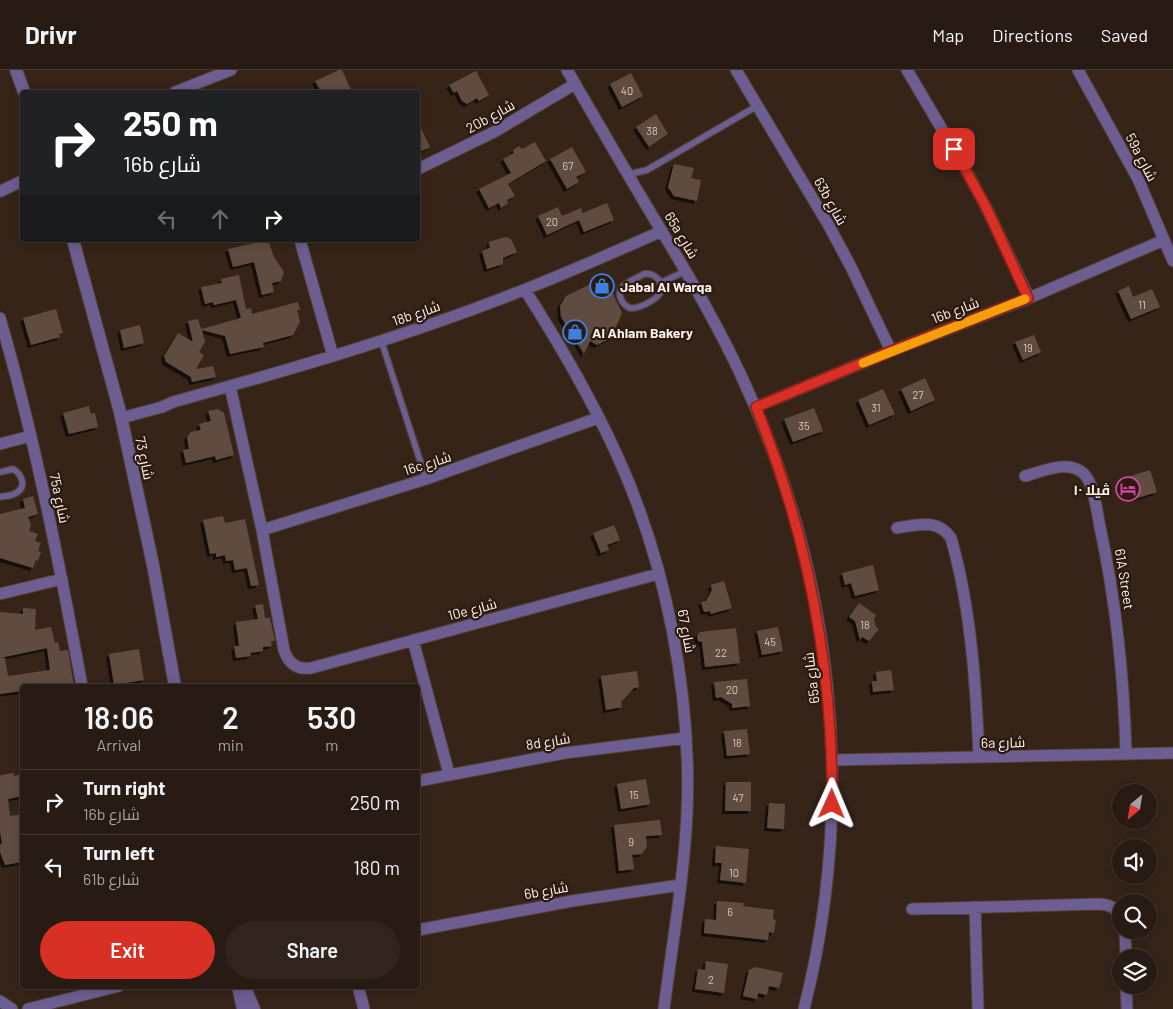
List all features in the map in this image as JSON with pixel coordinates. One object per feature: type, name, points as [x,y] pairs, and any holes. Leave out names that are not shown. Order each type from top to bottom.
[{"type":"street","points":[[16,70],[23,90]]},
{"type":"street","points":[[180,90],[231,70]]},
{"type":"street","name":"65a شارع","points":[[567,70],[722,335],[756,407],[776,459],[792,509],[813,591],[827,675],[833,760],[831,848],[827,892],[815,961],[804,1009]]},
{"type":"street","name":"63b شارع","points":[[736,70],[806,185],[851,267],[891,351]]},
{"type":"street","points":[[907,70],[986,207],[1028,298]]},
{"type":"street","name":"59a شارع","points":[[1078,70],[1138,179],[1173,261]]},
{"type":"street","name":"20b شارع","points":[[420,168],[494,132],[575,84]]},
{"type":"street","points":[[0,191],[20,182]]},
{"type":"street","points":[[0,191],[20,187]]},
{"type":"street","name":"18b شارع","points":[[120,415],[157,403],[173,402],[230,386],[381,340],[525,290],[662,231]]},
{"type":"street","name":"16b شارع","points":[[756,407],[891,351],[1028,298],[1164,240]]},
{"type":"street","name":"شارع 73","points":[[74,242],[120,415],[153,565],[175,684]]},
{"type":"street","points":[[301,242],[333,356]]},
{"type":"street","name":"شارع 67","points":[[525,290],[551,331],[617,455],[647,533],[668,614],[676,655],[682,696],[685,738],[687,811],[680,885],[664,1009]]},
{"type":"street","name":"75a شارع","points":[[0,318],[31,436],[62,579],[82,684]]},
{"type":"street","points":[[230,386],[262,530]]},
{"type":"street","name":"16c شارع","points":[[262,530],[426,479],[598,418]]},
{"type":"street","points":[[0,444],[31,436]]},
{"type":"street","name":"61A Street","points":[[1025,476],[1069,467],[1083,473],[1091,486],[1105,551],[1116,618],[1123,686],[1126,754]]},
{"type":"street","points":[[897,528],[932,524],[940,526],[947,531],[951,538],[969,630],[979,757]]},
{"type":"street","name":"10e شارع","points":[[262,530],[284,650],[289,661],[299,668],[311,668],[658,574]]},
{"type":"street","points":[[0,594],[62,579]]},
{"type":"street","points":[[412,640],[449,774]]},
{"type":"street","name":"8d شارع","points":[[420,781],[565,753],[685,738]]},
{"type":"street","name":"6a شارع","points":[[833,760],[1173,753]]},
{"type":"street","name":"6b شارع","points":[[420,930],[572,901],[680,885]]},
{"type":"street","points":[[912,909],[1106,904],[1112,907]]},
{"type":"street","points":[[975,907],[978,1009]]},
{"type":"street","points":[[28,1009],[107,989]]},
{"type":"street","points":[[239,989],[244,1009]]},
{"type":"street","points":[[245,989],[254,1009]]},
{"type":"street","points":[[359,989],[364,1009]]},
{"type":"street","points":[[1126,994],[1127,1009]]},
{"type":"lane","points":[[629,176],[634,172],[647,170],[757,106]]},
{"type":"lane","points":[[660,283],[686,271]]},
{"type":"lane","points":[[644,274],[651,274],[660,283],[662,287],[659,295],[639,307],[630,308],[626,306],[620,297],[622,287],[644,274]]},
{"type":"lane","points":[[381,340],[426,479]]},
{"type":"lane","points":[[0,472],[10,469],[17,471],[20,473],[22,482],[20,490],[0,497]]},
{"type":"building","points":[[342,70],[351,90],[320,90],[315,81]]},
{"type":"building","points":[[476,71],[489,95],[479,101],[477,98],[467,104],[462,101],[457,91],[454,93],[449,85]]},
{"type":"building","points":[[631,73],[643,96],[622,107],[610,84]]},
{"type":"building","points":[[656,114],[668,134],[649,147],[636,127]]},
{"type":"building","points":[[420,126],[430,147],[422,151],[420,146]]},
{"type":"building","points":[[535,142],[546,161],[508,184],[515,196],[507,200],[508,203],[501,208],[499,203],[489,208],[479,189],[511,173],[503,159],[514,153],[513,150],[519,146],[522,149]]},
{"type":"building","points":[[572,147],[586,172],[576,177],[579,182],[567,189],[550,159]]},
{"type":"building","points":[[674,164],[694,168],[691,178],[701,180],[697,201],[674,196],[668,187]]},
{"type":"building","points":[[607,203],[614,220],[584,232],[579,220],[547,235],[538,216],[558,207],[562,216],[581,208],[583,213]]},
{"type":"building","points":[[505,237],[511,239],[517,252],[503,258],[503,264],[487,269],[482,251],[490,248],[489,242]]},
{"type":"building","points":[[259,242],[269,242],[274,257],[284,272],[281,281],[272,283],[274,292],[262,295],[254,262],[233,267],[228,249]]},
{"type":"building","points":[[239,275],[246,309],[251,308],[252,314],[298,302],[300,310],[297,310],[300,322],[293,335],[263,343],[264,347],[230,354],[225,336],[202,330],[205,342],[199,352],[204,355],[196,369],[213,366],[216,377],[192,382],[191,377],[166,362],[164,356],[178,333],[193,342],[188,321],[198,319],[201,329],[241,318],[236,300],[214,305],[213,302],[205,304],[201,287],[222,283],[221,279]]},
{"type":"building","points":[[605,277],[622,313],[611,338],[597,345],[590,341],[584,354],[561,317],[560,306],[566,296]]},
{"type":"building","points":[[1129,286],[1133,297],[1152,289],[1160,307],[1131,319],[1118,291]]},
{"type":"building","points":[[56,309],[63,333],[59,334],[60,337],[31,345],[23,318]]},
{"type":"building","points":[[140,325],[144,343],[124,348],[120,330]]},
{"type":"building","points":[[1034,335],[1041,352],[1023,360],[1015,342]]},
{"type":"building","points":[[925,378],[935,400],[911,411],[901,389]]},
{"type":"building","points":[[883,389],[895,414],[869,425],[858,400]]},
{"type":"building","points":[[89,406],[91,414],[95,413],[98,427],[69,434],[63,413]]},
{"type":"building","points":[[814,408],[823,431],[793,442],[784,419]]},
{"type":"building","points":[[218,409],[224,413],[234,455],[216,460],[215,456],[186,463],[183,450],[189,449],[187,437],[191,432],[201,430],[199,424],[211,421],[208,411]]},
{"type":"building","points":[[1150,470],[1157,492],[1134,499],[1128,477]]},
{"type":"building","points":[[33,496],[38,514],[28,517],[31,525],[29,531],[38,534],[35,541],[41,543],[38,551],[41,552],[33,568],[0,558],[0,514],[25,508],[23,499]]},
{"type":"building","points":[[223,516],[225,523],[245,519],[259,585],[251,586],[247,568],[235,570],[233,560],[226,561],[225,555],[216,557],[216,553],[210,554],[203,520]]},
{"type":"building","points":[[614,525],[620,540],[607,545],[609,550],[601,553],[593,533]]},
{"type":"building","points":[[873,565],[879,590],[855,596],[851,583],[845,585],[842,573]]},
{"type":"building","points":[[724,581],[732,608],[711,614],[710,611],[704,612],[701,602],[706,601],[712,590],[711,585]]},
{"type":"building","points":[[859,603],[876,615],[874,619],[876,627],[879,629],[869,641],[862,637],[860,640],[855,621],[849,617]]},
{"type":"building","points":[[263,604],[265,618],[270,618],[275,641],[271,641],[272,646],[263,647],[263,651],[250,653],[251,656],[236,658],[234,646],[239,646],[236,622],[258,619],[255,605]]},
{"type":"building","points":[[23,608],[36,609],[35,630],[51,627],[55,643],[58,642],[60,651],[68,650],[74,684],[20,684],[20,691],[0,694],[0,612],[23,614]],"holes":[[[47,648],[50,670],[8,676],[5,658],[0,658]]]},
{"type":"building","points":[[778,627],[783,651],[762,655],[757,631]]},
{"type":"building","points":[[736,628],[740,663],[705,667],[702,642],[698,641],[697,636],[700,632]]},
{"type":"building","points":[[139,649],[144,680],[114,684],[109,654]]},
{"type":"building","points":[[891,670],[894,690],[873,692],[872,681],[877,681],[876,672]]},
{"type":"building","points":[[637,671],[639,687],[634,688],[621,702],[622,707],[606,710],[601,676]]},
{"type":"building","points":[[747,679],[750,706],[732,708],[732,704],[721,697],[716,698],[714,682]]},
{"type":"building","points":[[747,729],[750,754],[727,756],[724,731]]},
{"type":"building","points":[[14,773],[14,776],[20,774],[20,796],[8,799],[10,816],[20,814],[20,862],[5,865],[0,852],[0,845],[2,843],[0,832],[1,775]]},
{"type":"building","points":[[646,779],[650,804],[621,809],[617,784]]},
{"type":"building","points":[[726,782],[751,782],[751,811],[725,811]]},
{"type":"building","points":[[769,803],[785,804],[784,829],[767,828]]},
{"type":"building","points":[[660,820],[662,835],[646,836],[647,847],[642,854],[632,855],[634,869],[619,871],[614,825]]},
{"type":"building","points":[[716,846],[749,849],[746,883],[720,880],[722,863],[715,863]]},
{"type":"building","points":[[717,901],[744,903],[743,906],[774,910],[773,919],[776,920],[774,933],[769,932],[768,940],[704,933],[705,919],[716,920]]},
{"type":"building","points":[[706,961],[728,964],[724,993],[695,989],[698,969],[705,970]]},
{"type":"building","points":[[756,967],[783,973],[779,988],[769,986],[767,995],[758,993],[757,999],[743,996],[749,970]]},
{"type":"slow traffic","points":[[863,363],[1025,299]]},
{"type":"place","name":"Jabal Al Warqa","points":[[602,286]]},
{"type":"place","name":"Al Ahlam Bakery","points":[[575,332]]},
{"type":"place","name":"ڤيلا ١٠","points":[[1128,489]]},
{"type":"route","points":[[832,804],[833,760],[831,717],[827,675],[813,591],[792,509],[776,459],[756,407],[891,351],[1028,298],[986,207],[954,149]]}]
